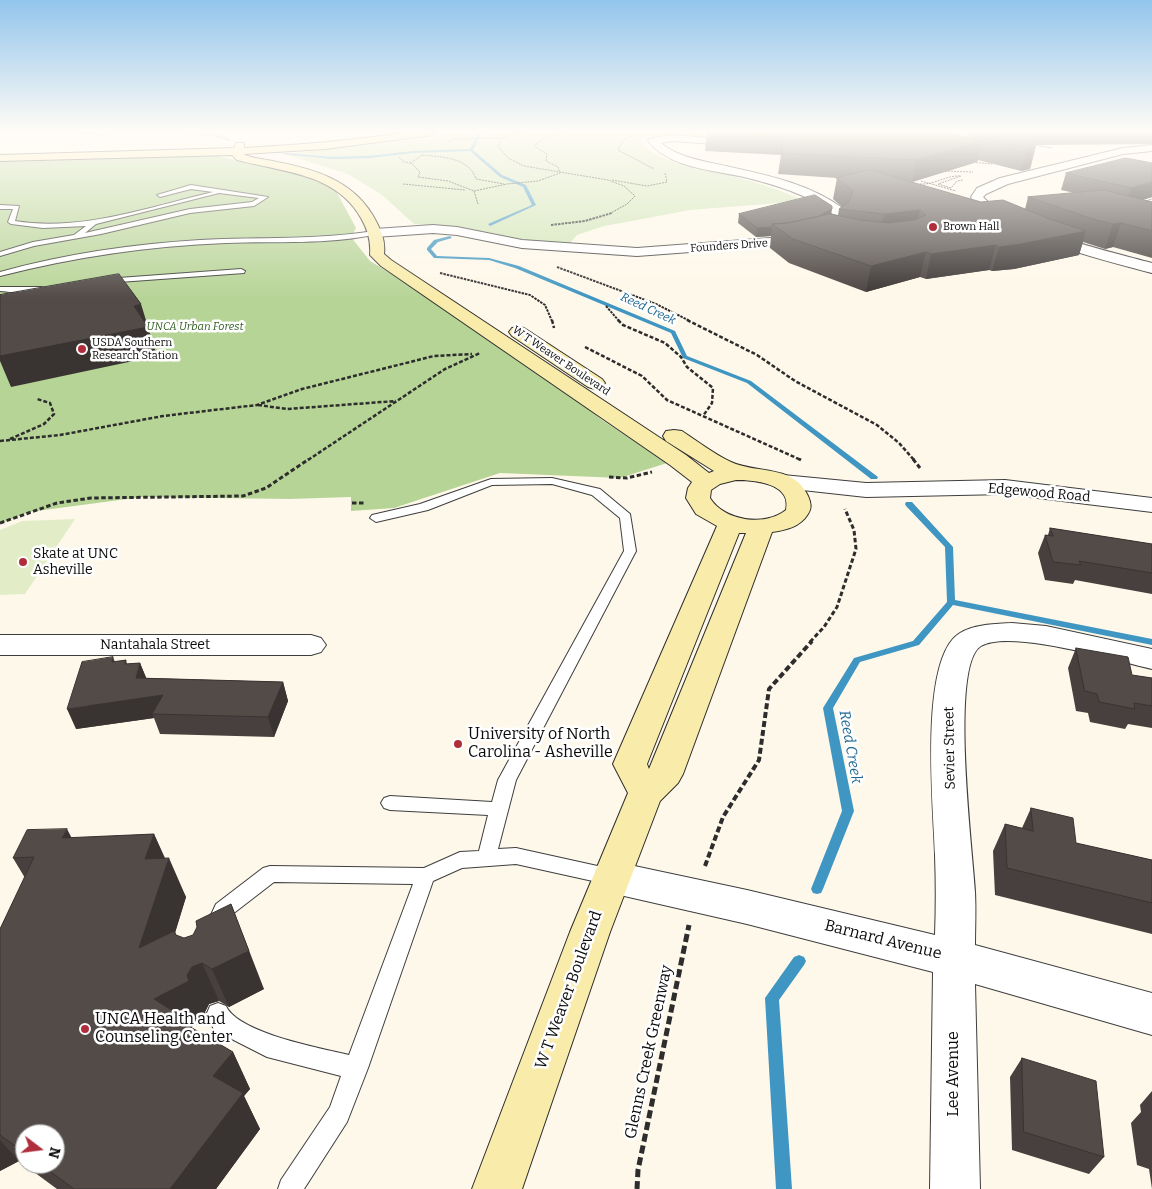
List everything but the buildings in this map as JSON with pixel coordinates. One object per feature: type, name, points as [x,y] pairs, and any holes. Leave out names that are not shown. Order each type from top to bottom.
[{"type":"main road","name":"W T Weaver Boulevard","points":[[341,187],[356,198],[367,214],[377,239],[377,255],[386,263],[546,373],[678,460],[706,482]]},
{"type":"main road","name":"W T Weaver Boulevard","points":[[377,239],[428,278],[537,343],[699,453],[723,467],[783,482]]},
{"type":"main road","points":[[745,473],[727,474],[706,482],[698,492],[699,504],[710,515],[730,524],[761,527],[784,522],[797,512],[799,505],[797,496],[783,482]]},
{"type":"main road","points":[[645,793],[630,764],[730,524]]},
{"type":"main road","name":"W T Weaver Boulevard","points":[[497,1189],[611,877],[645,793],[666,774],[761,527]]},
{"type":"street","name":"Founders Drive","points":[[377,239],[433,229],[457,231],[522,244],[638,252],[784,242],[825,233],[838,221],[840,212],[834,207],[792,187]]},
{"type":"street","points":[[990,187],[981,192],[977,198],[980,204],[1005,220],[1047,236],[1152,268]]},
{"type":"street","name":"Edgewood Road","points":[[783,482],[866,490],[1005,487],[1152,506]]},
{"type":"street","name":"Edgewood Road","points":[[799,505],[839,499],[866,490]]},
{"type":"street","name":"Sevier Street","points":[[954,958],[956,894],[947,725],[950,688],[956,657],[969,640],[985,634],[1012,632],[1046,635],[1152,659]]},
{"type":"street","name":"Nantahala Street","points":[[0,645],[311,645]]},
{"type":"street","name":"Barnard Avenue","points":[[611,877],[695,894],[954,958],[1152,1014]]},
{"type":"street","name":"Lee Avenue","points":[[954,958],[955,1189]]},
{"type":"lane","points":[[160,195],[189,187]]},
{"type":"lane","points":[[0,254],[33,244],[75,237],[190,211],[254,204],[265,197],[195,187]]},
{"type":"lane","points":[[0,207],[16,207],[11,222],[47,227],[94,223],[200,197],[234,192]]},
{"type":"lane","points":[[75,237],[94,223]]},
{"type":"lane","points":[[0,274],[62,258],[141,248],[224,242],[351,237],[377,239]]},
{"type":"lane","points":[[101,281],[242,271]]},
{"type":"lane","points":[[0,289],[29,290],[46,288]]},
{"type":"lane","points":[[376,518],[424,507],[491,482],[552,481],[596,492],[626,518],[630,551],[507,780],[486,858]]},
{"type":"lane","points":[[390,803],[499,809]]},
{"type":"lane","points":[[209,937],[223,910],[270,874],[425,876],[460,860],[516,856],[611,877]]},
{"type":"lane","points":[[290,1189],[339,1114],[425,876]]},
{"type":"lane","points":[[218,1013],[222,1022],[275,1049],[356,1068]]},
{"type":"path","points":[[441,187],[474,191],[491,187]]},
{"type":"path","points":[[462,187],[468,190]]},
{"type":"path","points":[[544,226],[581,221],[621,211],[635,196],[632,191],[624,187]]},
{"type":"path","points":[[944,187],[956,191]]},
{"type":"path","points":[[474,191],[478,204]]},
{"type":"path","points":[[1142,202],[1152,199]]},
{"type":"path","points":[[522,244],[534,250],[546,262],[656,304],[734,342],[758,355],[795,381],[877,425],[899,443],[918,463],[933,489]]},
{"type":"path","points":[[606,306],[623,325],[665,343],[681,357],[687,367],[713,388],[712,403],[703,416]]},
{"type":"path","points":[[0,441],[60,435],[163,416],[257,405],[302,389],[434,356],[476,354],[445,369],[272,483],[242,496],[91,498],[57,503],[0,523]]},
{"type":"path","points":[[7,440],[44,424],[54,414],[50,403],[37,399]]},
{"type":"path","points":[[257,405],[287,409],[397,401]]},
{"type":"path","name":"Glenns Creek Greenway","points":[[637,1189],[638,1170],[689,921]]},
{"type":"green space","name":"UNCA Urban Forest","points":[[0,187],[335,189],[356,228],[351,237],[370,261],[489,332],[602,420],[667,463],[620,478],[500,473],[394,508],[351,511],[351,497],[289,499],[142,497],[29,512],[0,524]]},
{"type":"green space","points":[[370,187],[769,187],[804,201],[690,210],[604,226],[577,235],[568,245],[525,240],[462,228],[414,224],[382,195]]},
{"type":"green space","name":"Skate at UNC Asheville","points":[[75,519],[25,594],[0,595],[0,530],[22,521]]},
{"type":"waterway","name":"Reed Creek","points":[[490,225],[534,205],[526,187]]},
{"type":"waterway","name":"Reed Creek","points":[[450,237],[436,241],[429,249],[436,257],[489,259],[517,267],[673,332],[685,357],[749,382],[874,477]]},
{"type":"waterway","name":"Reed Creek","points":[[909,504],[949,547],[951,602]]},
{"type":"waterway","name":"Reed Creek","points":[[817,889],[848,811],[828,708],[857,660],[916,643],[951,602]]},
{"type":"waterway","points":[[951,602],[1152,642]]},
{"type":"waterway","name":"Reed Creek","points":[[784,1189],[772,998],[799,961]]},
{"type":"place","name":"Brown Hall","points":[[933,227]]},
{"type":"place","name":"USDA Southern Research Station","points":[[82,349]]},
{"type":"place","name":"Skate at UNC Asheville","points":[[23,562]]},
{"type":"place","name":"University of North Carolina - Asheville","points":[[458,744]]},
{"type":"place","name":"UNCA Health and Counseling Center","points":[[85,1029]]}]
